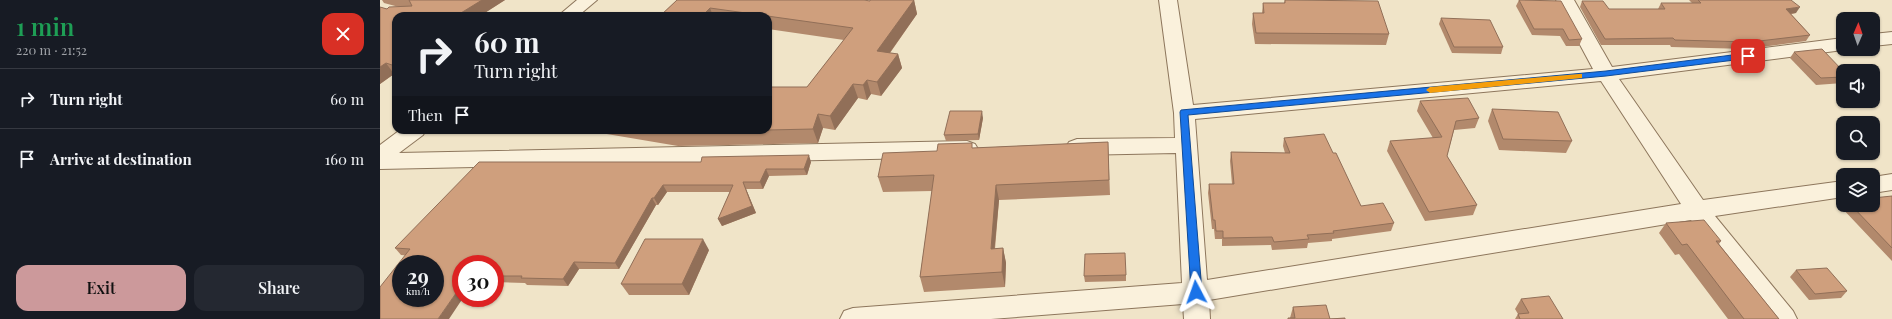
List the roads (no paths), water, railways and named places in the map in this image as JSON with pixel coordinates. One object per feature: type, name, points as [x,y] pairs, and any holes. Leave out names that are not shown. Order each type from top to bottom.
[{"type":"street","points":[[572,12],[588,0]]},
{"type":"street","points":[[1168,0],[1184,112],[1197,319]]},
{"type":"street","points":[[1566,0],[1606,74],[1697,210],[1784,319]]},
{"type":"street","points":[[1880,39],[1892,38]]},
{"type":"street","points":[[1184,112],[1606,74],[1836,45]]},
{"type":"street","points":[[380,156],[410,134]]},
{"type":"street","points":[[1059,147],[1186,145]]},
{"type":"street","points":[[380,161],[987,149]]},
{"type":"street","points":[[1880,184],[1892,182]]},
{"type":"street","points":[[853,319],[1196,292],[1697,210],[1836,190]]}]
